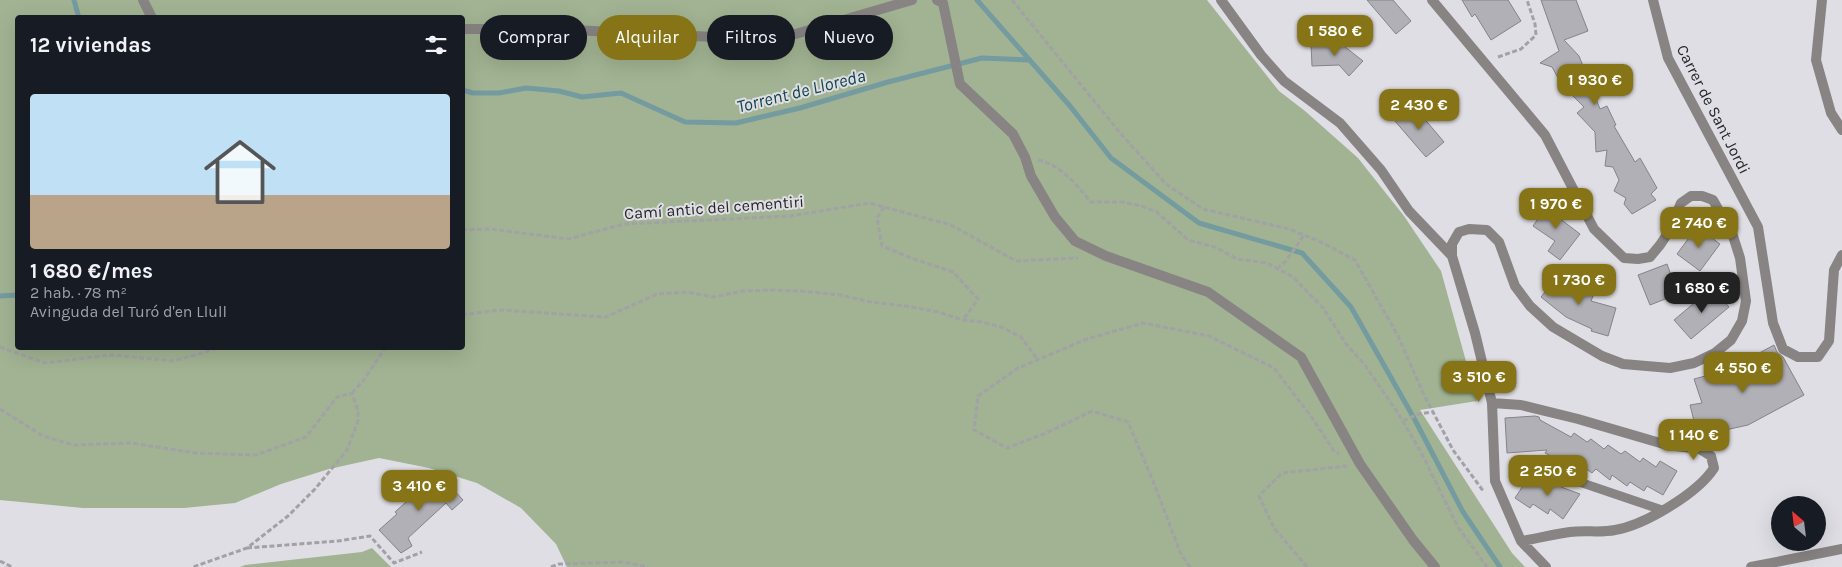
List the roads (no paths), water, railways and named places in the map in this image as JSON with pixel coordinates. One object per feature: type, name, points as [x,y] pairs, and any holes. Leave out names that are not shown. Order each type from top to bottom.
[{"type":"street","points":[[144,0],[151,15]]},
{"type":"street","points":[[465,29],[553,29],[775,40],[912,0]]},
{"type":"street","points":[[938,0],[943,3],[960,84],[1012,134],[1026,157],[1031,176],[1055,217],[1075,241],[1106,256],[1208,292],[1301,357],[1360,464],[1413,540],[1435,567]]},
{"type":"street","points":[[1221,0],[1261,55],[1284,81],[1340,123],[1381,170],[1409,211],[1452,256]]},
{"type":"street","points":[[1432,0],[1544,135],[1594,229],[1624,258],[1638,259],[1650,257],[1668,233],[1681,203],[1692,196],[1702,196],[1713,200],[1733,236],[1740,258],[1746,301],[1742,321],[1731,340],[1715,353],[1694,363],[1670,368],[1623,364],[1602,356],[1553,327],[1530,306],[1515,286],[1499,242],[1487,230],[1469,229],[1459,232],[1452,244],[1452,256],[1475,333],[1492,403],[1495,481],[1521,541],[1546,567]]},
{"type":"street","name":"Carrer de Sant Jordi","points":[[1653,0],[1668,58],[1758,226],[1773,324],[1783,349],[1798,357],[1818,357],[1829,341],[1834,270],[1842,255]]},
{"type":"street","points":[[1822,0],[1816,60],[1831,113],[1842,130]]},
{"type":"street","points":[[1492,403],[1521,405],[1668,445],[1700,449],[1711,456],[1714,468],[1707,479],[1692,492],[1652,517],[1616,530],[1571,532],[1521,541]]},
{"type":"street","points":[[1751,567],[1842,549]]},
{"type":"lane","points":[[1544,470],[1662,510]]},
{"type":"waterway","points":[[74,0],[78,15]]},
{"type":"waterway","points":[[977,0],[1070,106],[1111,158],[1199,223],[1302,253],[1351,307],[1415,420],[1463,512],[1500,567]]},
{"type":"waterway","name":"Torrent de Lloreda","points":[[465,91],[473,93],[499,93],[526,88],[559,91],[582,97],[621,93],[685,122],[736,123],[800,108],[888,82],[982,58],[1030,60]]},
{"type":"waterway","name":"Torrent de Lloreda","points":[[0,296],[15,295]]}]
